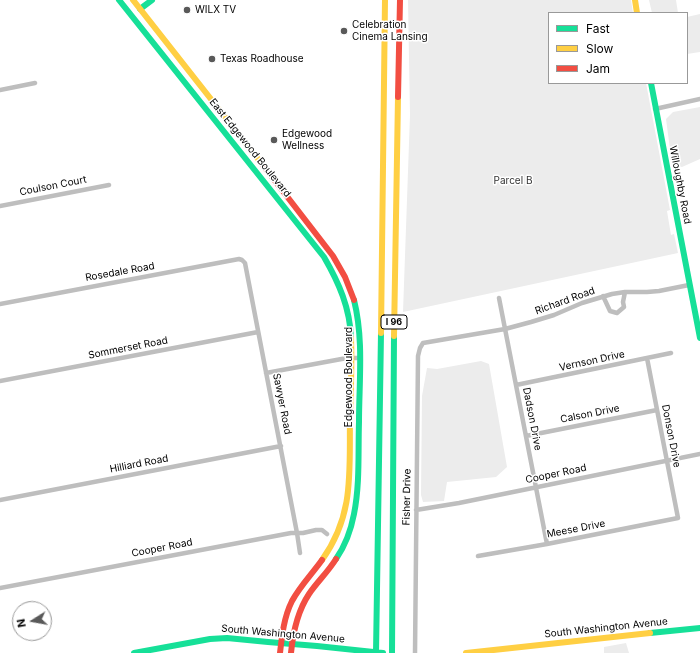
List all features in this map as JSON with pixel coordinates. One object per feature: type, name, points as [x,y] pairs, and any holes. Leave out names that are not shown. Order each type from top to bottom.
[{"type":"main road","name":"East Edgewood Boulevard","points":[[119,0],[324,257],[335,275],[349,317],[351,331],[351,358],[348,502],[341,528],[335,540],[322,561],[300,588],[292,603],[284,627],[280,653]]},
{"type":"main road","points":[[133,0],[172,49],[171,52],[166,54],[143,25],[137,22]]},
{"type":"main road","points":[[140,9],[152,0]]},
{"type":"main road","name":"I 96","points":[[376,653],[385,0]]},
{"type":"main road","name":"I 96","points":[[392,653],[394,329],[400,0]]},
{"type":"main road","points":[[635,0],[637,12]]},
{"type":"main road","name":"Edgewood Boulevard","points":[[172,49],[337,261],[346,277],[355,303],[359,326],[360,358],[357,504],[350,532],[338,556],[305,599],[296,619],[291,653]]},
{"type":"main road","points":[[174,68],[175,64],[179,64],[191,78],[198,82]]},
{"type":"main road","name":"Willoughby Road","points":[[651,84],[700,338]]},
{"type":"main road","points":[[187,85],[193,87],[205,102],[212,101]]},
{"type":"main road","points":[[251,164],[256,166],[272,186],[276,188],[280,187]]},
{"type":"main road","points":[[289,212],[293,210],[296,211],[310,230],[315,231]]},
{"type":"main road","points":[[310,238],[316,241],[329,260],[334,262],[337,261]]},
{"type":"main road","points":[[305,599],[306,593],[318,576],[315,572],[312,573]]},
{"type":"main road","name":"South Washington Avenue","points":[[466,653],[700,628]]},
{"type":"main road","name":"South Washington Avenue","points":[[134,653],[223,637],[383,653]]},
{"type":"street","points":[[0,90],[35,83]]},
{"type":"street","points":[[656,109],[700,99]]},
{"type":"street","name":"Coulson Court","points":[[0,206],[109,185]]},
{"type":"street","name":"Rosedale Road","points":[[0,304],[239,259],[242,260]]},
{"type":"street","name":"Sawyer Road","points":[[242,260],[245,263],[281,446],[300,553]]},
{"type":"street","name":"Richard Road","points":[[423,343],[505,329],[554,316],[582,303],[603,296],[625,292],[659,291],[689,285]]},
{"type":"street","points":[[603,296],[610,311],[617,313],[624,308],[623,302],[625,292]]},
{"type":"street","name":"Dadson Drive","points":[[499,298],[547,544]]},
{"type":"street","name":"Sommerset Road","points":[[0,381],[258,332]]},
{"type":"street","name":"Fisher Drive","points":[[415,653],[418,356],[423,343]]},
{"type":"street","name":"Vernson Drive","points":[[516,385],[671,353]]},
{"type":"street","points":[[266,373],[347,358],[360,358]]},
{"type":"street","name":"Donson Drive","points":[[647,358],[678,518]]},
{"type":"street","name":"Calson Drive","points":[[526,436],[657,410]]},
{"type":"street","name":"Hilliard Road","points":[[0,500],[281,446]]},
{"type":"street","name":"Cooper Road","points":[[416,510],[459,503],[700,454]]},
{"type":"street","name":"Meese Drive","points":[[478,556],[678,518]]},
{"type":"street","name":"Cooper Road","points":[[0,588],[284,534],[322,530],[327,534]]},
{"type":"green space","name":"Parcel B","points":[[408,0],[631,0],[633,12],[548,12],[548,84],[646,84],[670,210],[667,211],[671,235],[674,234],[678,253],[403,312],[410,115]]},
{"type":"green space","points":[[649,0],[676,0],[678,12],[652,12]]},
{"type":"green space","points":[[700,14],[700,52],[688,54],[688,17]]},
{"type":"green space","points":[[700,107],[700,159],[682,167],[672,164],[666,119],[673,112]]},
{"type":"green space","points":[[481,361],[489,364],[507,467],[496,477],[447,482],[444,501],[423,502],[421,495],[422,396],[427,368],[437,369]]},
{"type":"green space","points":[[626,643],[629,653],[604,653],[604,647]]},
{"type":"traffic: fast","points":[[119,0],[324,257],[343,296],[351,338]]},
{"type":"traffic: fast","points":[[140,9],[152,0]]},
{"type":"traffic: fast","points":[[651,84],[700,338]]},
{"type":"traffic: fast","points":[[336,559],[349,532],[354,514],[357,491],[360,346],[354,300]]},
{"type":"traffic: fast","points":[[376,653],[381,333]]},
{"type":"traffic: fast","points":[[392,653],[394,336]]},
{"type":"traffic: fast","points":[[650,633],[700,628]]},
{"type":"traffic: fast","points":[[134,653],[210,639],[227,638],[383,653]]},
{"type":"traffic: slow","points":[[133,0],[262,164]]},
{"type":"traffic: slow","points":[[381,333],[385,0]]},
{"type":"traffic: slow","points":[[635,0],[637,12]]},
{"type":"traffic: slow","points":[[394,336],[398,97]]},
{"type":"traffic: slow","points":[[322,560],[333,543],[340,526],[348,492],[350,456],[351,338]]},
{"type":"traffic: slow","points":[[466,653],[650,633]]},
{"type":"traffic: jam","points":[[398,97],[400,0]]},
{"type":"traffic: jam","points":[[262,164],[333,256],[345,277],[354,300]]},
{"type":"traffic: jam","points":[[291,653],[294,630],[301,608],[315,585],[336,559]]},
{"type":"traffic: jam","points":[[280,653],[285,620],[289,607],[302,585],[322,560]]},
{"type":"place","name":"WILX TV","points":[[187,10]]},
{"type":"place","name":"Celebration Cinema Lansing","points":[[344,31]]},
{"type":"place","name":"Texas Roadhouse","points":[[212,59]]},
{"type":"place","name":"Edgewood Wellness","points":[[274,140]]}]
